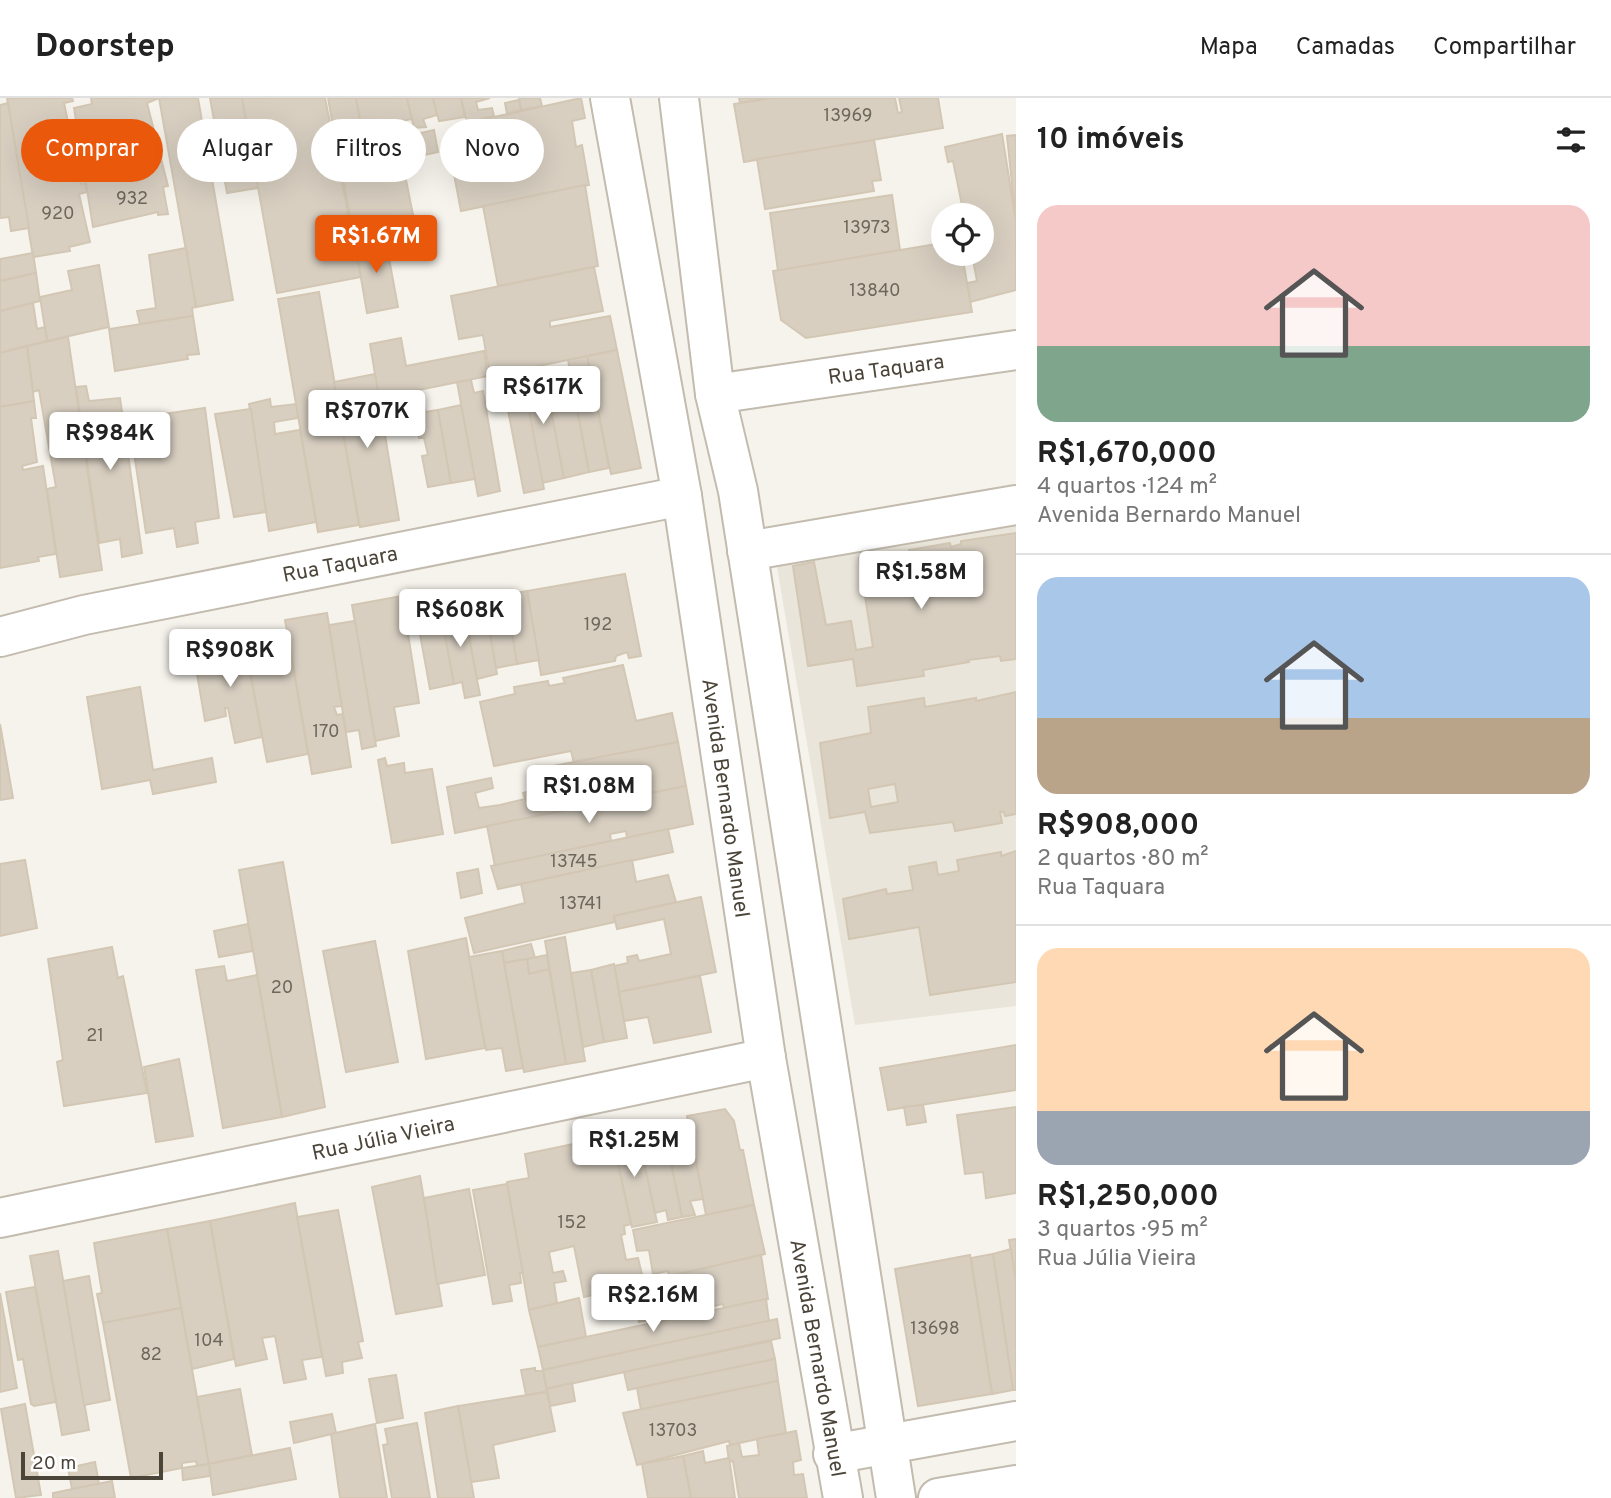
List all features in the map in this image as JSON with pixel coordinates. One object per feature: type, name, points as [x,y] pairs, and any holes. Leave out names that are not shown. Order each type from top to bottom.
[{"type":"street","name":"Avenida Bernardo Manuel","points":[[610,98],[682,496],[766,1058],[833,1454],[843,1498]]},
{"type":"street","points":[[679,98],[715,394],[738,491],[886,1443],[897,1498]]},
{"type":"street","name":"Rua Taquara","points":[[715,394],[1016,350]]},
{"type":"street","name":"Rua Taquara","points":[[0,637],[84,615],[682,496]]},
{"type":"street","points":[[747,551],[1016,505]]},
{"type":"street","points":[[738,880],[798,873]]},
{"type":"street","name":"Rua Júlia Vieira","points":[[0,1218],[766,1058]]},
{"type":"street","points":[[833,1454],[1016,1421]]},
{"type":"street","points":[[938,1498],[1016,1485]]},
{"type":"shaded area","points":[[1016,524],[1016,1006],[855,1025],[776,561]]},
{"type":"building","points":[[7,98],[72,98],[73,101],[64,103],[67,119],[21,119],[21,182],[85,183],[87,192],[79,194],[90,242],[69,247],[70,251],[33,257]]},
{"type":"building","points":[[91,98],[159,98],[147,103],[151,119],[76,119],[74,108],[92,104]]},
{"type":"building","points":[[159,98],[198,98],[202,119],[177,119],[177,182],[213,182],[233,300],[196,307]]},
{"type":"building","points":[[210,98],[242,98],[246,119],[214,119]]},
{"type":"building","points":[[242,98],[325,98],[329,119],[311,119],[311,182],[342,182],[361,277],[277,293],[257,182],[297,182],[297,119],[246,119]]},
{"type":"building","points":[[328,98],[356,98],[360,119],[332,119]]},
{"type":"building","points":[[356,98],[407,98],[412,119],[360,119]]},
{"type":"building","points":[[407,98],[433,98],[437,115],[412,119]]},
{"type":"building","points":[[433,98],[461,98],[465,117],[439,121]]},
{"type":"building","points":[[461,98],[490,98],[476,102],[478,110],[492,108],[494,116],[466,119]]},
{"type":"building","points":[[519,98],[540,98],[542,106],[521,110]]},
{"type":"building","points":[[581,98],[585,118],[572,121],[576,147],[582,145],[589,185],[461,211],[455,182],[544,182],[544,119],[485,119]]},
{"type":"building","points":[[739,98],[772,98],[740,103]]},
{"type":"building","points":[[772,98],[895,98],[898,113],[902,112],[899,98],[938,98],[943,128],[744,162],[734,104]]},
{"type":"building","points":[[519,100],[521,110],[507,114],[505,103]]},
{"type":"building","points":[[8,103],[29,228],[11,231],[9,217],[0,218],[0,105]]},
{"type":"building","points":[[434,130],[438,152],[426,155],[426,132]]},
{"type":"building","points":[[1002,134],[1016,222],[1016,290],[970,302],[967,283],[977,281],[974,266],[994,266],[994,203],[962,203],[953,161],[948,162],[945,147]]},
{"type":"building","points":[[1016,135],[1016,222],[1007,136]]},
{"type":"building","points":[[874,140],[881,180],[872,181],[874,191],[765,209],[757,159]]},
{"type":"building","points":[[163,166],[168,186],[163,187],[168,214],[158,215],[158,212],[93,227],[86,182],[163,182]]},
{"type":"building","points":[[225,182],[257,182],[258,188],[227,193]]},
{"type":"building","points":[[344,182],[406,182],[414,220],[353,233]]},
{"type":"building","points":[[585,185],[598,266],[498,286],[483,206]]},
{"type":"building","points":[[892,195],[900,250],[778,271],[770,213]]},
{"type":"building","points":[[385,237],[398,307],[367,313],[355,243]]},
{"type":"building","points":[[931,245],[931,266],[964,266],[972,312],[806,338],[781,320],[773,271]]},
{"type":"building","points":[[186,248],[196,307],[192,308],[193,316],[140,324],[137,311],[156,308],[149,255]]},
{"type":"building","points":[[33,253],[36,273],[0,281],[0,259]]},
{"type":"building","points":[[99,265],[109,327],[47,341],[40,297],[72,290],[68,271]]},
{"type":"building","points":[[594,267],[603,311],[550,321],[550,327],[610,316],[617,350],[490,376],[483,335],[459,339],[451,296]]},
{"type":"building","points":[[36,273],[40,301],[0,311],[0,281]]},
{"type":"building","points":[[319,292],[359,525],[318,532],[278,299]]},
{"type":"building","points":[[33,303],[37,329],[45,327],[47,341],[0,353],[0,311]]},
{"type":"building","points":[[193,316],[199,354],[187,355],[188,359],[115,371],[109,329]]},
{"type":"building","points":[[68,337],[102,570],[60,577],[47,489],[56,487],[39,390],[33,392],[27,346]]},
{"type":"building","points":[[401,338],[406,366],[484,351],[488,376],[379,398],[370,344]]},
{"type":"building","points":[[27,346],[34,401],[0,407],[0,353]]},
{"type":"building","points":[[617,350],[641,468],[611,474],[587,356]]},
{"type":"building","points":[[587,356],[609,468],[589,472],[568,360]]},
{"type":"building","points":[[534,367],[536,376],[545,374],[564,478],[542,483],[521,369]]},
{"type":"building","points":[[521,369],[544,489],[524,493],[501,374]]},
{"type":"building","points":[[570,373],[589,472],[564,478],[545,379]]},
{"type":"building","points":[[375,374],[399,520],[360,527],[334,382]]},
{"type":"building","points":[[471,380],[474,393],[483,391],[500,491],[478,496],[457,382]]},
{"type":"building","points":[[86,386],[89,401],[120,398],[142,553],[122,557],[120,539],[99,543],[76,387]]},
{"type":"building","points":[[423,398],[425,412],[438,410],[451,483],[428,487],[422,456],[428,455],[424,438],[419,438],[412,400]]},
{"type":"building","points":[[270,399],[271,407],[296,404],[298,418],[274,422],[275,434],[300,430],[316,522],[269,531],[249,404]]},
{"type":"building","points":[[34,401],[36,418],[31,418],[37,462],[22,466],[23,470],[43,466],[56,554],[38,557],[39,561],[0,568],[0,407]]},
{"type":"building","points":[[461,405],[475,479],[451,483],[438,410]]},
{"type":"building","points":[[205,408],[219,518],[195,522],[198,543],[177,547],[174,528],[146,533],[129,419]]},
{"type":"building","points":[[251,409],[266,512],[234,517],[215,414]]},
{"type":"building","points":[[1016,533],[1016,659],[1001,661],[1000,656],[968,660],[969,662],[923,670],[924,676],[857,686],[853,659],[808,666],[793,566],[814,562],[826,625],[851,621],[856,650],[873,647],[859,558],[887,553],[888,565],[910,562],[909,550],[950,543],[951,547],[961,544],[961,541]]},
{"type":"building","points":[[625,574],[641,656],[629,658],[627,652],[616,656],[615,661],[541,675],[527,591]]},
{"type":"building","points":[[483,591],[497,674],[477,679],[461,594]]},
{"type":"building","points":[[527,591],[539,660],[517,664],[506,595]]},
{"type":"building","points":[[506,595],[517,664],[496,668],[484,599]]},
{"type":"building","points":[[402,596],[419,703],[394,707],[399,736],[375,741],[352,605]]},
{"type":"building","points":[[439,603],[454,684],[430,689],[415,607]]},
{"type":"building","points":[[462,603],[480,695],[465,698],[462,682],[454,684],[440,607]]},
{"type":"building","points":[[327,613],[342,706],[334,707],[337,715],[343,714],[351,767],[312,774],[285,620]]},
{"type":"building","points":[[355,621],[376,746],[362,749],[359,730],[346,732],[329,625]]},
{"type":"building","points":[[287,631],[308,754],[267,762],[244,639]]},
{"type":"building","points":[[243,634],[262,737],[235,743],[228,708],[225,708],[226,716],[205,721],[195,662],[219,657],[216,640]]},
{"type":"building","points":[[623,665],[636,721],[672,713],[678,742],[574,763],[571,751],[494,766],[480,702],[515,694],[514,687],[548,681],[549,686],[565,683],[563,678]]},
{"type":"building","points":[[140,687],[153,770],[212,758],[216,782],[153,794],[150,780],[102,789],[87,697]]},
{"type":"building","points":[[1016,692],[1016,814],[1005,816],[1004,812],[1000,812],[1002,823],[955,831],[953,822],[870,833],[865,812],[830,818],[820,743],[871,733],[868,707],[924,698],[925,707],[976,698],[976,701]],"holes":[[[895,784],[898,802],[871,807],[868,789]]]},
{"type":"building","points":[[0,724],[13,798],[0,800]]},
{"type":"building","points":[[678,742],[686,786],[455,833],[447,787],[491,778],[493,788],[475,793],[479,808],[500,805],[525,799],[523,793],[537,789],[532,770]]},
{"type":"building","points":[[385,758],[387,766],[404,763],[405,773],[432,769],[443,834],[392,843],[378,760]]},
{"type":"building","points":[[686,786],[693,824],[627,838],[626,831],[610,834],[611,841],[495,866],[487,826]]},
{"type":"building","points":[[668,829],[673,852],[498,889],[491,866]]},
{"type":"building","points":[[1016,851],[1016,982],[930,995],[919,927],[849,939],[843,899],[886,889],[887,894],[913,890],[909,867],[936,862],[938,875],[959,871],[957,860],[1001,852],[1001,856]]},
{"type":"building","points":[[25,860],[37,928],[0,936],[0,864]]},
{"type":"building","points":[[632,860],[636,882],[668,875],[676,902],[614,916],[615,922],[474,953],[465,918],[525,903],[521,884]]},
{"type":"building","points":[[283,862],[325,1107],[282,1117],[239,870]]},
{"type":"building","points":[[478,869],[482,893],[461,898],[457,873]]},
{"type":"building","points":[[701,897],[716,972],[619,992],[614,966],[628,963],[627,957],[637,955],[639,961],[671,954],[664,919],[617,929],[614,916]]},
{"type":"building","points":[[248,924],[253,951],[219,957],[214,931]]},
{"type":"building","points":[[565,937],[585,1061],[566,1064],[545,941]]},
{"type":"building","points":[[466,938],[485,1048],[426,1059],[408,951]]},
{"type":"building","points":[[375,941],[398,1062],[346,1072],[323,951]]},
{"type":"building","points":[[531,944],[535,958],[504,963],[502,951]]},
{"type":"building","points":[[112,947],[118,978],[123,976],[147,1093],[64,1106],[57,1062],[63,1060],[48,959]]},
{"type":"building","points":[[502,951],[523,1068],[506,1071],[502,1048],[486,1050],[469,957]]},
{"type":"building","points":[[547,955],[549,969],[529,974],[527,959]]},
{"type":"building","points":[[527,959],[529,974],[549,969],[566,1064],[524,1072],[504,963]]},
{"type":"building","points":[[614,964],[627,1038],[604,1042],[591,970]]},
{"type":"building","points":[[224,966],[227,981],[257,975],[282,1117],[223,1128],[196,970]]},
{"type":"building","points":[[591,970],[604,1042],[583,1047],[571,973]]},
{"type":"building","points":[[700,976],[711,1032],[654,1043],[648,1017],[624,1021],[619,992]]},
{"type":"building","points":[[1016,1045],[1016,1090],[888,1110],[880,1068]]},
{"type":"building","points":[[179,1059],[193,1136],[156,1142],[144,1067]]},
{"type":"building","points":[[923,1105],[926,1122],[907,1125],[904,1107]]},
{"type":"building","points":[[1016,1107],[1016,1193],[986,1198],[983,1172],[965,1174],[957,1115]]},
{"type":"building","points":[[725,1109],[734,1121],[740,1150],[743,1150],[754,1205],[706,1215],[687,1116]]},
{"type":"building","points":[[690,1129],[703,1199],[690,1201],[695,1215],[682,1217],[665,1134]]},
{"type":"building","points":[[637,1131],[657,1222],[632,1227],[612,1136]]},
{"type":"building","points":[[665,1134],[682,1217],[668,1220],[666,1210],[655,1213],[639,1139]]},
{"type":"building","points":[[612,1136],[631,1224],[624,1226],[625,1234],[621,1235],[626,1260],[638,1258],[644,1283],[584,1297],[574,1246],[549,1252],[553,1273],[563,1271],[566,1281],[554,1283],[557,1303],[529,1310],[507,1182],[529,1178],[525,1154]]},
{"type":"building","points":[[420,1176],[442,1306],[396,1314],[372,1187]]},
{"type":"building","points":[[507,1184],[523,1273],[520,1273],[521,1283],[509,1285],[512,1301],[493,1304],[473,1190]]},
{"type":"building","points":[[469,1189],[485,1275],[437,1284],[424,1198]]},
{"type":"building","points":[[295,1203],[322,1357],[302,1360],[306,1379],[284,1383],[275,1336],[262,1338],[267,1359],[236,1366],[210,1221]]},
{"type":"building","points":[[754,1205],[765,1254],[669,1277],[668,1271],[653,1274],[649,1250],[637,1251],[633,1230]]},
{"type":"building","points":[[338,1210],[363,1341],[358,1342],[362,1358],[342,1362],[343,1373],[326,1376],[297,1217]]},
{"type":"building","points":[[210,1221],[234,1359],[192,1369],[167,1229]]},
{"type":"building","points":[[167,1229],[181,1308],[103,1323],[97,1294],[102,1293],[94,1243]]},
{"type":"building","points":[[1016,1239],[1016,1283],[1009,1240]]},
{"type":"building","points":[[1011,1249],[1016,1283],[1016,1390],[1013,1390],[993,1254]]},
{"type":"building","points":[[58,1251],[89,1430],[62,1435],[30,1256]]},
{"type":"building","points":[[993,1254],[1013,1390],[992,1394],[971,1258]]},
{"type":"building","points":[[761,1255],[768,1299],[724,1308],[723,1304],[639,1322],[631,1285]]},
{"type":"building","points":[[970,1255],[992,1394],[918,1406],[895,1269]]},
{"type":"building","points":[[89,1276],[110,1400],[84,1405],[63,1281]]},
{"type":"building","points":[[35,1287],[56,1402],[34,1406],[31,1404],[23,1359],[18,1360],[6,1292]]},
{"type":"building","points":[[0,1293],[17,1388],[0,1392]]},
{"type":"building","points":[[579,1298],[586,1337],[538,1347],[529,1310]]},
{"type":"building","points":[[766,1299],[769,1321],[543,1370],[538,1347]]},
{"type":"building","points":[[181,1308],[209,1464],[197,1466],[196,1461],[182,1463],[182,1468],[131,1478],[103,1323]]},
{"type":"building","points":[[777,1319],[780,1338],[547,1389],[543,1370]]},
{"type":"building","points":[[771,1341],[775,1359],[628,1390],[624,1372]]},
{"type":"building","points":[[775,1359],[778,1381],[641,1410],[637,1388]]},
{"type":"building","points":[[535,1368],[535,1371],[543,1371],[547,1392],[526,1395],[521,1370]]},
{"type":"building","points":[[396,1375],[403,1418],[377,1423],[369,1379]]},
{"type":"building","points":[[778,1381],[786,1433],[730,1445],[729,1441],[637,1465],[623,1413]]},
{"type":"building","points":[[572,1383],[575,1401],[550,1406],[547,1389]]},
{"type":"building","points":[[240,1389],[252,1455],[209,1464],[197,1397]]},
{"type":"building","points":[[547,1392],[555,1431],[493,1445],[499,1478],[471,1482],[458,1406]]},
{"type":"building","points":[[25,1404],[41,1495],[16,1498],[1,1409]]},
{"type":"building","points":[[458,1406],[474,1498],[438,1498],[425,1413]]},
{"type":"building","points":[[332,1414],[336,1433],[294,1443],[290,1422]]},
{"type":"building","points":[[417,1423],[430,1498],[392,1498],[383,1445],[388,1444],[385,1429]]},
{"type":"building","points":[[375,1424],[387,1498],[340,1498],[331,1434]]},
{"type":"building","points":[[796,1431],[801,1460],[793,1462],[794,1475],[803,1474],[807,1498],[739,1498],[733,1461],[729,1462],[727,1446],[739,1443],[742,1457],[759,1455],[757,1439]]},
{"type":"building","points":[[290,1448],[296,1479],[213,1495],[209,1464]]},
{"type":"building","points":[[703,1451],[705,1463],[729,1458],[735,1498],[691,1498],[683,1456]]},
{"type":"building","points":[[683,1456],[691,1498],[648,1498],[642,1464]]},
{"type":"building","points":[[95,1462],[99,1484],[72,1489],[68,1468]]},
{"type":"building","points":[[209,1464],[210,1476],[183,1480],[182,1468]]},
{"type":"building","points":[[112,1481],[115,1498],[53,1498],[53,1493]]}]
